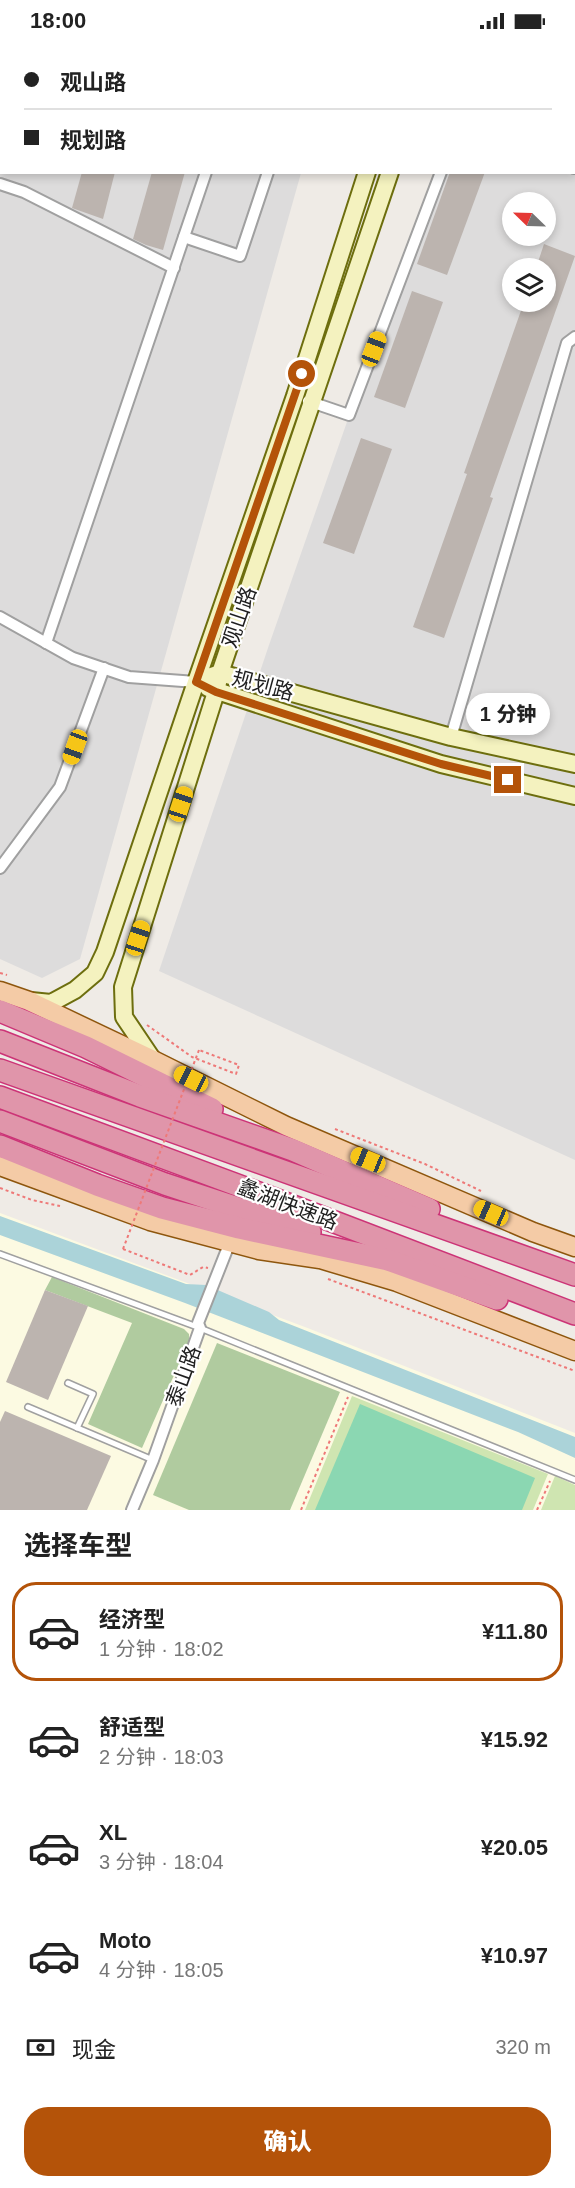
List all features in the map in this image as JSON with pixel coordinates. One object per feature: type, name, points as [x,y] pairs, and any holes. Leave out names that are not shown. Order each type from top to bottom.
[{"type":"highway","points":[[0,1011],[86,1047],[293,1150],[432,1210],[566,1272]]},
{"type":"highway","points":[[0,1041],[140,1096],[293,1150]]},
{"type":"highway","name":"蠡湖快速路","points":[[0,1070],[566,1272]]},
{"type":"highway","name":"蠡湖快速路","points":[[0,1097],[575,1314]]},
{"type":"highway","points":[[0,1121],[165,1184],[326,1237],[575,1327]]},
{"type":"highway","points":[[0,1146],[162,1208],[239,1228],[388,1260]]},
{"type":"main road","name":"观山路","points":[[29,1001],[51,1003],[75,990],[95,973],[105,952],[295,396],[366,174]]},
{"type":"main road","name":"观山路","points":[[124,1017],[123,987],[220,673],[389,174]]},
{"type":"main road","name":"规划路","points":[[196,682],[220,673],[451,737],[575,764]]},
{"type":"main road","name":"规划路","points":[[196,682],[216,692],[441,764],[575,796]]},
{"type":"main road","points":[[5,984],[29,1001],[286,1126],[429,1185],[533,1232],[575,1247]]},
{"type":"main road","points":[[124,1017],[153,1060]]},
{"type":"main road","points":[[0,1166],[150,1221],[259,1250],[320,1259],[397,1282],[575,1351]]},
{"type":"street","points":[[46,643],[205,174]]},
{"type":"street","points":[[184,237],[240,256],[267,174]]},
{"type":"street","points":[[295,396],[349,415],[440,174]]},
{"type":"street","points":[[0,184],[24,192],[174,268]]},
{"type":"street","points":[[451,737],[567,343],[575,337]]},
{"type":"street","points":[[0,617],[73,658],[129,676],[196,682]]},
{"type":"street","points":[[0,868],[60,787],[104,668]]},
{"type":"street","name":"泰山路","points":[[132,1510],[153,1460],[230,1242]]},
{"type":"lane","points":[[0,1254],[199,1325],[575,1480]]},
{"type":"lane","points":[[68,1383],[93,1394],[77,1428]]},
{"type":"lane","points":[[28,1407],[153,1460]]},
{"type":"path","points":[[0,973],[5,984]]},
{"type":"path","points":[[124,1017],[150,1025],[192,1057],[236,1074],[239,1065],[199,1050],[123,1249],[190,1275],[203,1267],[217,1276]]},
{"type":"path","points":[[187,1061],[197,1066]]},
{"type":"path","points":[[330,1126],[425,1164],[483,1192]]},
{"type":"path","points":[[322,1277],[575,1371]]},
{"type":"path","points":[[301,1510],[352,1388]]},
{"type":"path","points":[[537,1510],[554,1470]]},
{"type":"shaded area","points":[[0,174],[301,174],[80,959],[42,978],[0,959]]},
{"type":"shaded area","points":[[434,174],[575,174],[575,1160],[159,971],[269,645]]},
{"type":"shaded area","points":[[0,1213],[305,1327],[575,1433],[575,1510],[0,1510]]},
{"type":"green space","points":[[52,1277],[184,1329],[189,1334],[189,1341],[142,1448],[88,1424],[132,1323],[45,1290]]},
{"type":"green space","points":[[217,1343],[340,1392],[290,1510],[189,1510],[153,1495]]},
{"type":"green space","points":[[352,1396],[548,1474],[533,1510],[305,1510]]},
{"type":"green space","points":[[360,1404],[535,1478],[522,1510],[315,1510]]},
{"type":"green space","points":[[555,1476],[575,1485],[575,1510],[541,1510]]},
{"type":"water","points":[[0,1216],[186,1284],[206,1285],[269,1312],[279,1320],[575,1437],[575,1458],[518,1432],[185,1303],[0,1235]]},
{"type":"building","points":[[81,174],[114,174],[103,219],[72,208]]},
{"type":"building","points":[[151,174],[184,174],[163,250],[133,239]]},
{"type":"building","points":[[449,174],[484,174],[447,275],[417,264]]},
{"type":"building","points":[[543,246],[575,256],[556,310],[556,258],[539,258]]},
{"type":"building","points":[[412,291],[443,302],[405,408],[374,397]]},
{"type":"building","points":[[520,312],[555,312],[490,497],[493,498],[444,638],[413,627],[467,474],[464,473]]},
{"type":"building","points":[[361,438],[392,449],[354,554],[323,543]]},
{"type":"building","points":[[45,1290],[88,1306],[48,1400],[6,1382]]},
{"type":"building","points":[[5,1411],[111,1456],[87,1510],[0,1510],[0,1422]]},
{"type":"route","points":[[302,374],[196,682],[216,692],[441,764],[508,780]]}]
